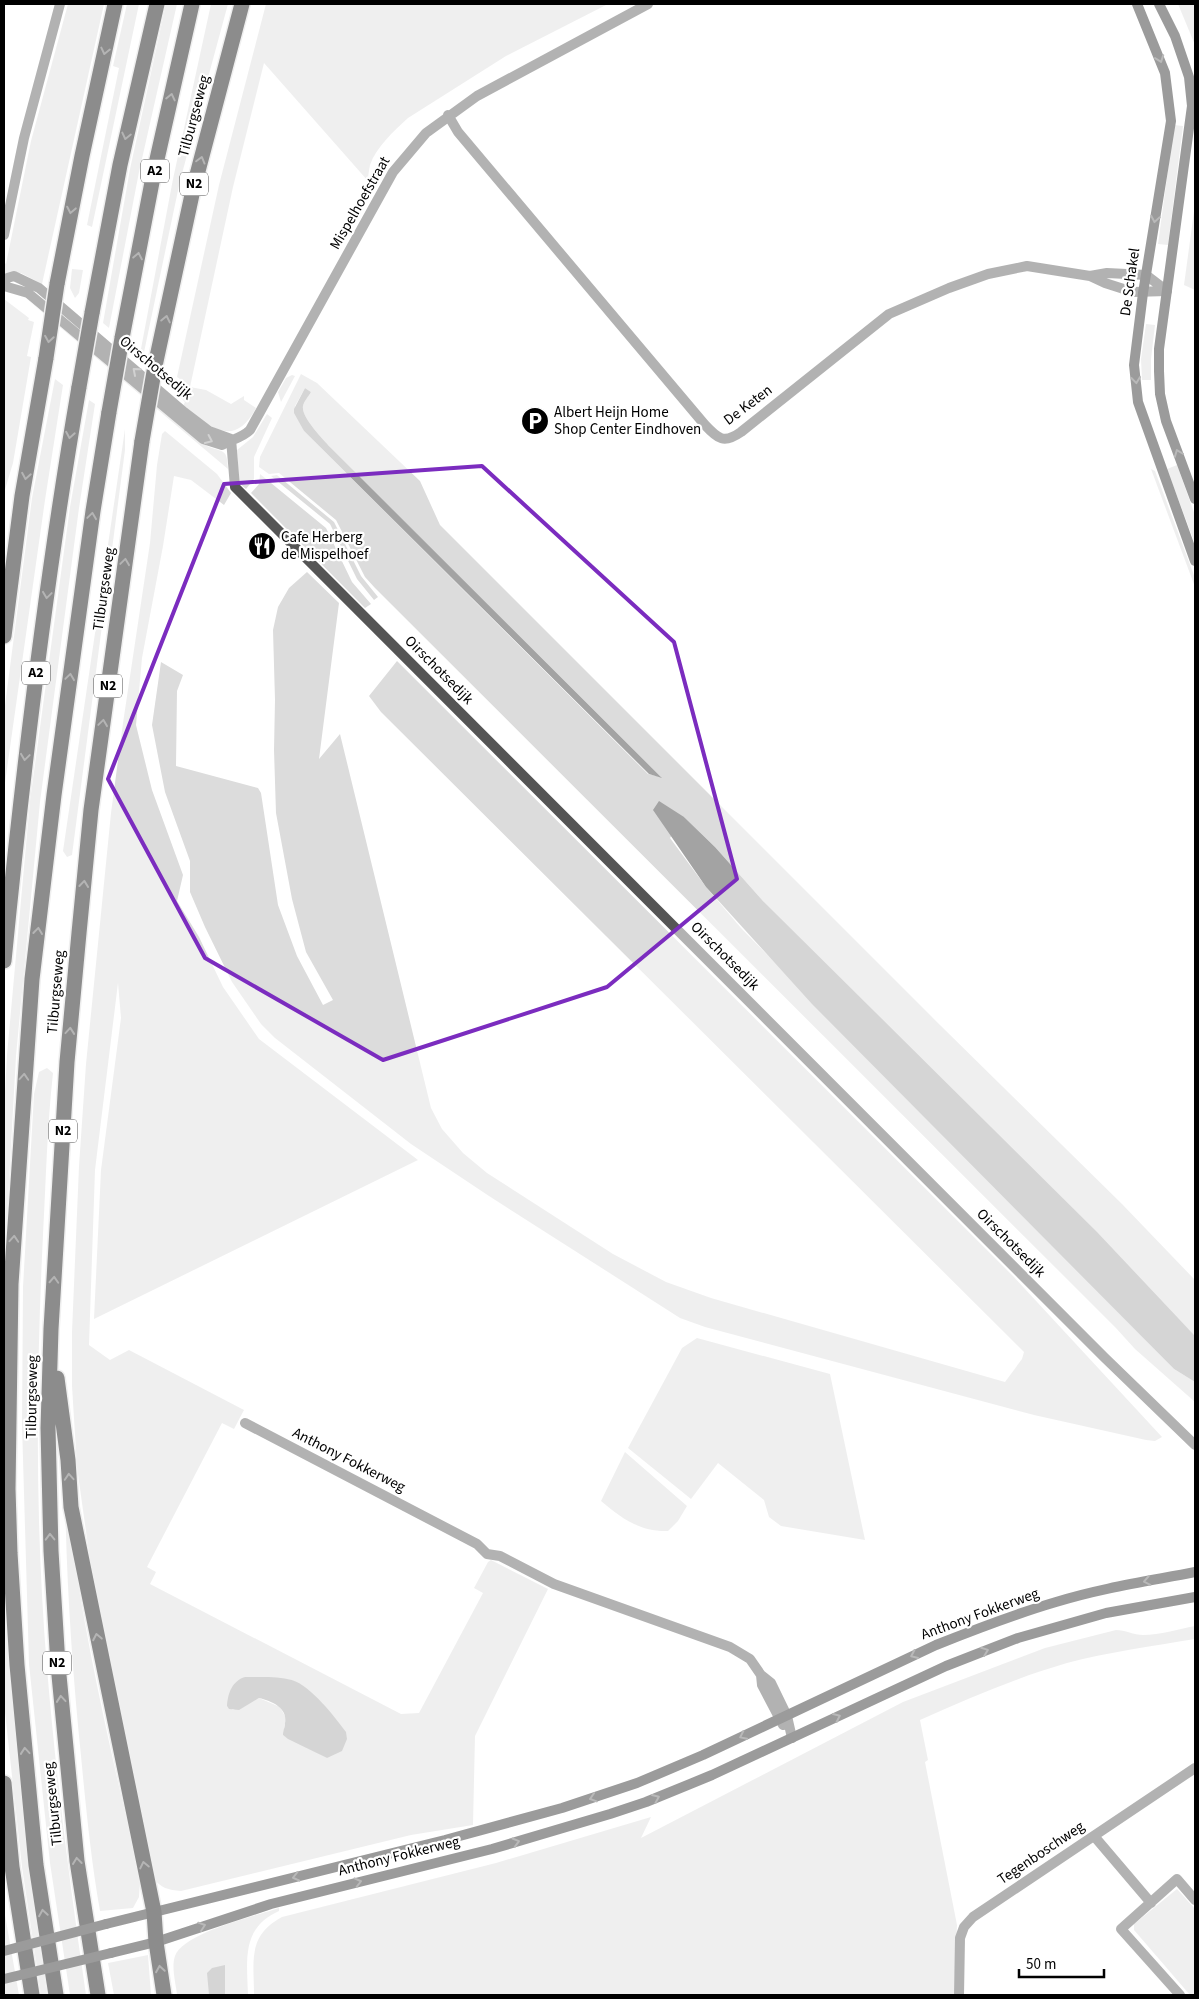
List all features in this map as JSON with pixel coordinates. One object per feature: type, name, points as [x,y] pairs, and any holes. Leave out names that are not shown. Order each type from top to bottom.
[{"type":"highway","points":[[4,636],[22,496],[57,284],[115,4]]},
{"type":"highway","name":"A2","points":[[4,961],[21,791],[59,504],[120,165],[157,4]]},
{"type":"highway","name":"Tilburgseweg","points":[[56,1995],[36,1865],[16,1665],[8,1489],[11,1284],[32,979],[54,795],[91,521],[122,338],[154,177],[192,4]]},
{"type":"highway","name":"Tilburgseweg","points":[[98,1995],[77,1861],[58,1665],[51,1551],[48,1437],[51,1329],[67,1062],[91,810],[142,441],[193,190],[242,4]]},
{"type":"highway","name":"N2","points":[[51,1329],[68,1460],[71,1507],[154,1912]]},
{"type":"highway","points":[[4,1783],[12,1867],[32,1995]]},
{"type":"highway","points":[[154,1912],[156,1942],[164,1995]]},
{"type":"main road","name":"De Schakel","points":[[1137,4],[1165,73],[1171,120],[1143,293],[1134,365],[1138,402],[1195,561]]},
{"type":"main road","points":[[1159,4],[1175,36],[1189,77],[1192,106],[1159,349],[1160,394],[1166,421],[1195,499]]},
{"type":"main road","name":"Anthony Fokkerweg","points":[[4,1951],[445,1840],[562,1808],[637,1784],[703,1756],[936,1645],[1002,1620],[1105,1589],[1195,1572]]},
{"type":"main road","name":"Anthony Fokkerweg","points":[[4,1979],[156,1942],[271,1904],[492,1849],[610,1814],[663,1795],[792,1738],[946,1666],[1018,1638],[1106,1613],[1195,1597]]},
{"type":"street","points":[[4,235],[24,138],[60,4]]},
{"type":"street","name":"Mispelhoefstraat","points":[[231,439],[245,435],[250,430],[393,172],[426,133],[477,96],[648,4]]},
{"type":"street","name":"De Keten","points":[[448,116],[458,132],[699,418],[714,434],[722,439],[731,438],[740,432],[889,314],[988,274],[1027,266],[1090,276],[1105,283],[1143,293],[1167,290]]},
{"type":"street","name":"De Keten","points":[[1090,276],[1107,273],[1146,275]]},
{"type":"street","points":[[1146,275],[1167,290]]},
{"type":"street","name":"Oirschotsedijk","points":[[4,279],[14,276],[39,288],[184,412],[209,430],[231,439]]},
{"type":"street","name":"Oirschotsedijk","points":[[4,286],[28,293],[203,438],[212,443],[222,445],[231,439]]},
{"type":"street","name":"Oirschotsedijk","points":[[231,439],[236,487],[1105,1358],[1195,1444]]},
{"type":"street","name":"Anthony Fokkerweg","points":[[245,1423],[477,1544],[486,1554],[500,1556],[554,1584],[730,1647],[750,1659],[761,1675],[771,1683],[792,1738]]},
{"type":"street","name":"Tegenboschweg","points":[[959,1995],[960,1938],[964,1927],[973,1918],[1195,1768]]},
{"type":"street","points":[[1094,1836],[1151,1903]]},
{"type":"street","points":[[1180,1995],[1121,1929],[1177,1879],[1195,1900]]},
{"type":"highlighted area","points":[[482,466],[674,642],[737,879],[607,987],[383,1060],[205,958],[108,779],[224,484]]},
{"type":"shaded area","points":[[68,4],[104,4],[42,284],[21,273],[4,273],[4,262],[6,264],[31,141]]},
{"type":"shaded area","points":[[127,4],[139,4],[92,227],[87,225],[119,68],[113,66]]},
{"type":"shaded area","points":[[166,4],[177,4],[139,172],[109,328],[103,323],[130,169]]},
{"type":"shaded area","points":[[211,4],[228,4],[180,181],[143,357],[140,354],[173,179]]},
{"type":"shaded area","points":[[266,4],[608,4],[506,56],[408,118],[376,152],[370,165],[368,181],[264,63],[233,187],[190,387],[206,390],[231,404],[244,396],[244,400],[256,408],[248,421],[239,428],[230,431],[221,430],[202,421],[183,406],[185,402],[179,396],[176,400],[180,379],[177,377],[219,185]]},
{"type":"shaded area","points":[[1178,4],[1195,4],[1195,45]]},
{"type":"shaded area","points":[[1174,125],[1183,126],[1168,245],[1158,244]]},
{"type":"shaded area","points":[[1195,204],[1195,290],[1184,285]]},
{"type":"shaded area","points":[[72,269],[83,270],[79,293],[75,298],[70,288]]},
{"type":"shaded area","points":[[23,296],[207,446],[224,452],[227,458],[228,469]]},
{"type":"shaded area","points":[[4,299],[29,318],[28,320],[34,322],[27,356],[31,357],[13,463],[4,493]]},
{"type":"shaded area","points":[[1146,324],[1155,325],[1151,359],[1151,380],[1142,380],[1141,359]]},
{"type":"shaded area","points":[[301,374],[317,383],[420,481],[440,525],[940,1025],[1122,1204],[1195,1280],[1195,1336],[763,901],[715,847],[684,817],[670,838],[706,887],[741,928],[1174,1369],[1195,1382],[1195,1402],[1135,1349],[375,588],[365,577],[336,520],[279,473],[269,474],[259,467],[260,457]],"holes":[[[305,388],[311,392],[303,406],[303,411],[313,428],[330,447],[661,777],[648,774],[304,431],[295,406]]]},
{"type":"shaded area","points":[[292,375],[295,376],[281,402],[278,392],[286,378]]},
{"type":"shaded area","points":[[55,379],[63,385],[4,790],[4,713],[32,498]]},
{"type":"shaded area","points":[[305,388],[311,392],[303,406],[305,416],[330,447],[662,778],[649,774],[304,431],[294,413],[294,409]]},
{"type":"shaded area","points":[[89,400],[95,404],[79,508],[40,802],[16,1056],[4,1272],[4,1110],[7,1055],[30,801],[70,507]]},
{"type":"shaded area","points":[[267,414],[272,418],[254,457],[254,479],[246,489],[239,483],[237,450],[253,437]]},
{"type":"shaded area","points":[[125,429],[125,450],[72,855],[67,857],[63,851]]},
{"type":"shaded area","points":[[165,431],[217,474],[231,493],[224,505],[191,480],[174,476],[142,658],[136,725],[152,790],[183,875],[177,901],[199,937],[223,987],[259,1039],[418,1160],[94,1319],[101,1170],[121,1018],[118,983],[95,1170],[89,1345],[110,1360],[129,1350],[244,1410],[234,1429],[222,1423],[147,1567],[156,1572],[150,1584],[401,1714],[419,1713],[483,1593],[474,1588],[488,1562],[491,1560],[548,1589],[475,1736],[473,1825],[411,1835],[181,1891],[165,1888],[153,1878],[105,1656],[77,1467],[72,1386],[72,1332],[79,1166],[86,1064],[111,813],[150,543],[157,465],[162,434]],"holes":[[[245,1677],[292,1680],[312,1694],[336,1720],[327,1758],[283,1735],[286,1718],[280,1707],[259,1698],[233,1710],[227,1706]]]},
{"type":"shaded area","points":[[1177,465],[1195,515],[1195,544],[1167,469]]},
{"type":"shaded area","points":[[1151,469],[1155,471],[1195,578],[1195,587]]},
{"type":"shaded area","points":[[260,474],[326,528],[352,582],[371,604],[365,608],[251,493],[259,484]]},
{"type":"shaded area","points":[[277,475],[334,522],[361,576],[378,597],[374,600],[357,579],[330,524],[271,476]]},
{"type":"shaded area","points":[[307,572],[339,603],[319,759],[340,734],[431,1108],[442,1129],[463,1153],[487,1173],[613,1254],[666,1282],[711,1298],[1005,1382],[1022,1359],[1024,1352],[381,712],[369,696],[397,661],[1013,1276],[1162,1437],[1155,1441],[1146,1440],[1034,1415],[705,1327],[680,1318],[411,1144],[275,1038],[261,1024],[232,982],[190,892],[190,861],[165,792],[152,725],[161,662],[183,675],[177,691],[176,766],[258,788],[261,793],[278,905],[297,956],[323,1005],[333,1000],[306,952],[292,899],[276,813],[273,630],[278,607],[289,588]]},
{"type":"shaded area","points":[[659,801],[684,817],[715,847],[763,901],[1097,1232],[1195,1336],[1195,1382],[1174,1369],[812,1004],[706,887],[653,810]]},
{"type":"shaded area","points":[[47,1068],[53,1073],[49,1114],[39,1343],[38,1452],[40,1560],[47,1668],[55,1750],[86,1995],[70,1995],[50,1863],[29,1664],[22,1425],[23,1287],[34,1094],[39,1072]]},
{"type":"shaded area","points":[[697,1338],[830,1374],[865,1540],[781,1526],[769,1517],[764,1500],[718,1463],[691,1499],[628,1448],[682,1348]]},
{"type":"shaded area","points":[[625,1452],[687,1506],[678,1521],[668,1531],[649,1529],[632,1523],[601,1501]]},
{"type":"shaded area","points":[[65,1487],[87,1635],[140,1880],[139,1897],[133,1908],[100,1911],[91,1853],[75,1689],[68,1588]]},
{"type":"shaded area","points":[[4,1573],[9,1667],[28,1867],[47,1995],[41,1995],[22,1867],[4,1703]]},
{"type":"shaded area","points":[[1195,1626],[1195,1639],[1115,1652],[1067,1663],[992,1689],[920,1720],[928,1760],[925,1762],[957,1925],[954,1995],[254,1995],[254,1960],[258,1941],[271,1924],[282,1917],[496,1863],[651,1817],[641,1838],[903,1702],[1045,1648],[1116,1630],[1149,1635]]},
{"type":"shaded area","points":[[245,1677],[269,1677],[292,1680],[315,1695],[346,1732],[347,1739],[342,1751],[327,1758],[288,1739],[283,1735],[285,1718],[282,1709],[269,1701],[259,1698],[239,1710],[229,1709],[227,1706],[232,1688],[237,1681]]},
{"type":"shaded area","points":[[1177,1889],[1195,1909],[1195,1995],[1190,1995],[1134,1930],[1134,1924]]},
{"type":"shaded area","points":[[279,1908],[279,1911],[258,1926],[252,1936],[247,1958],[248,1995],[177,1995],[173,1965],[175,1956],[181,1948],[191,1940],[221,1926]]},
{"type":"shaded area","points":[[4,1909],[19,1995],[4,1995]]},
{"type":"shaded area","points":[[148,1955],[151,1995],[114,1995],[108,1963]]},
{"type":"shaded area","points":[[225,1965],[225,1995],[209,1995],[207,1973],[212,1968]]},
{"type":"place","name":"Albert Heijn Home Shop Center Eindhoven","points":[[535,421]]},
{"type":"place","name":"Cafe Herberg de Mispelhoef","points":[[262,546]]}]
